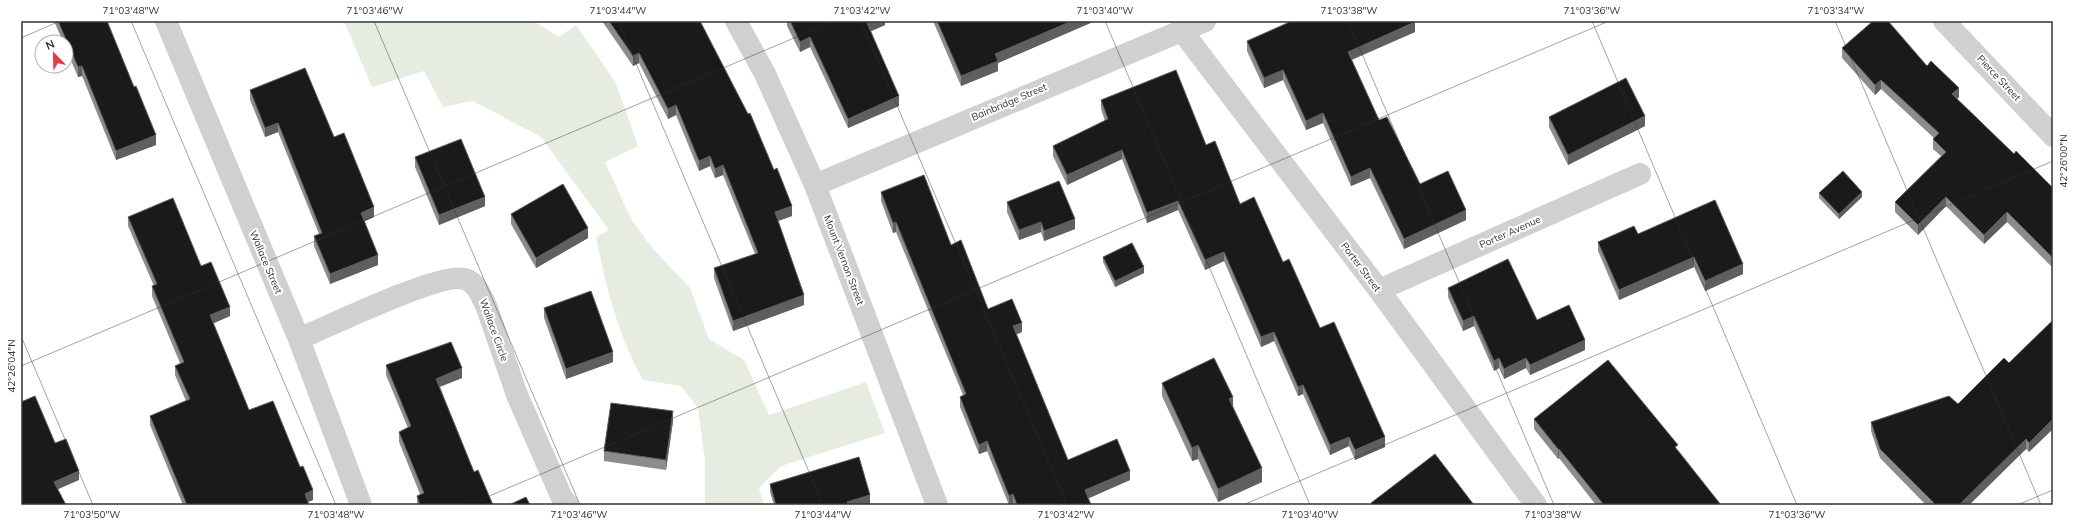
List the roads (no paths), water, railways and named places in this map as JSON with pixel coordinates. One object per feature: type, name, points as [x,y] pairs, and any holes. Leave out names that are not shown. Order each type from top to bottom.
[{"type":"street","name":"Wallace Street","points":[[166,21],[299,339],[361,505]]},
{"type":"street","name":"Mount Vernon Street","points":[[736,21],[765,74],[814,185],[937,505]]},
{"type":"street","name":"Bainbridge Street","points":[[814,185],[1205,21]]},
{"type":"street","name":"Pierce Street","points":[[1944,21],[2053,136]]},
{"type":"street","name":"Porter Street","points":[[1182,31],[1379,290],[1536,505]]},
{"type":"street","name":"Porter Avenue","points":[[1379,290],[1640,174]]},
{"type":"street","name":"Wallace Circle","points":[[299,339],[433,283],[458,278],[470,281],[481,294],[517,395],[562,498],[568,505]]}]
